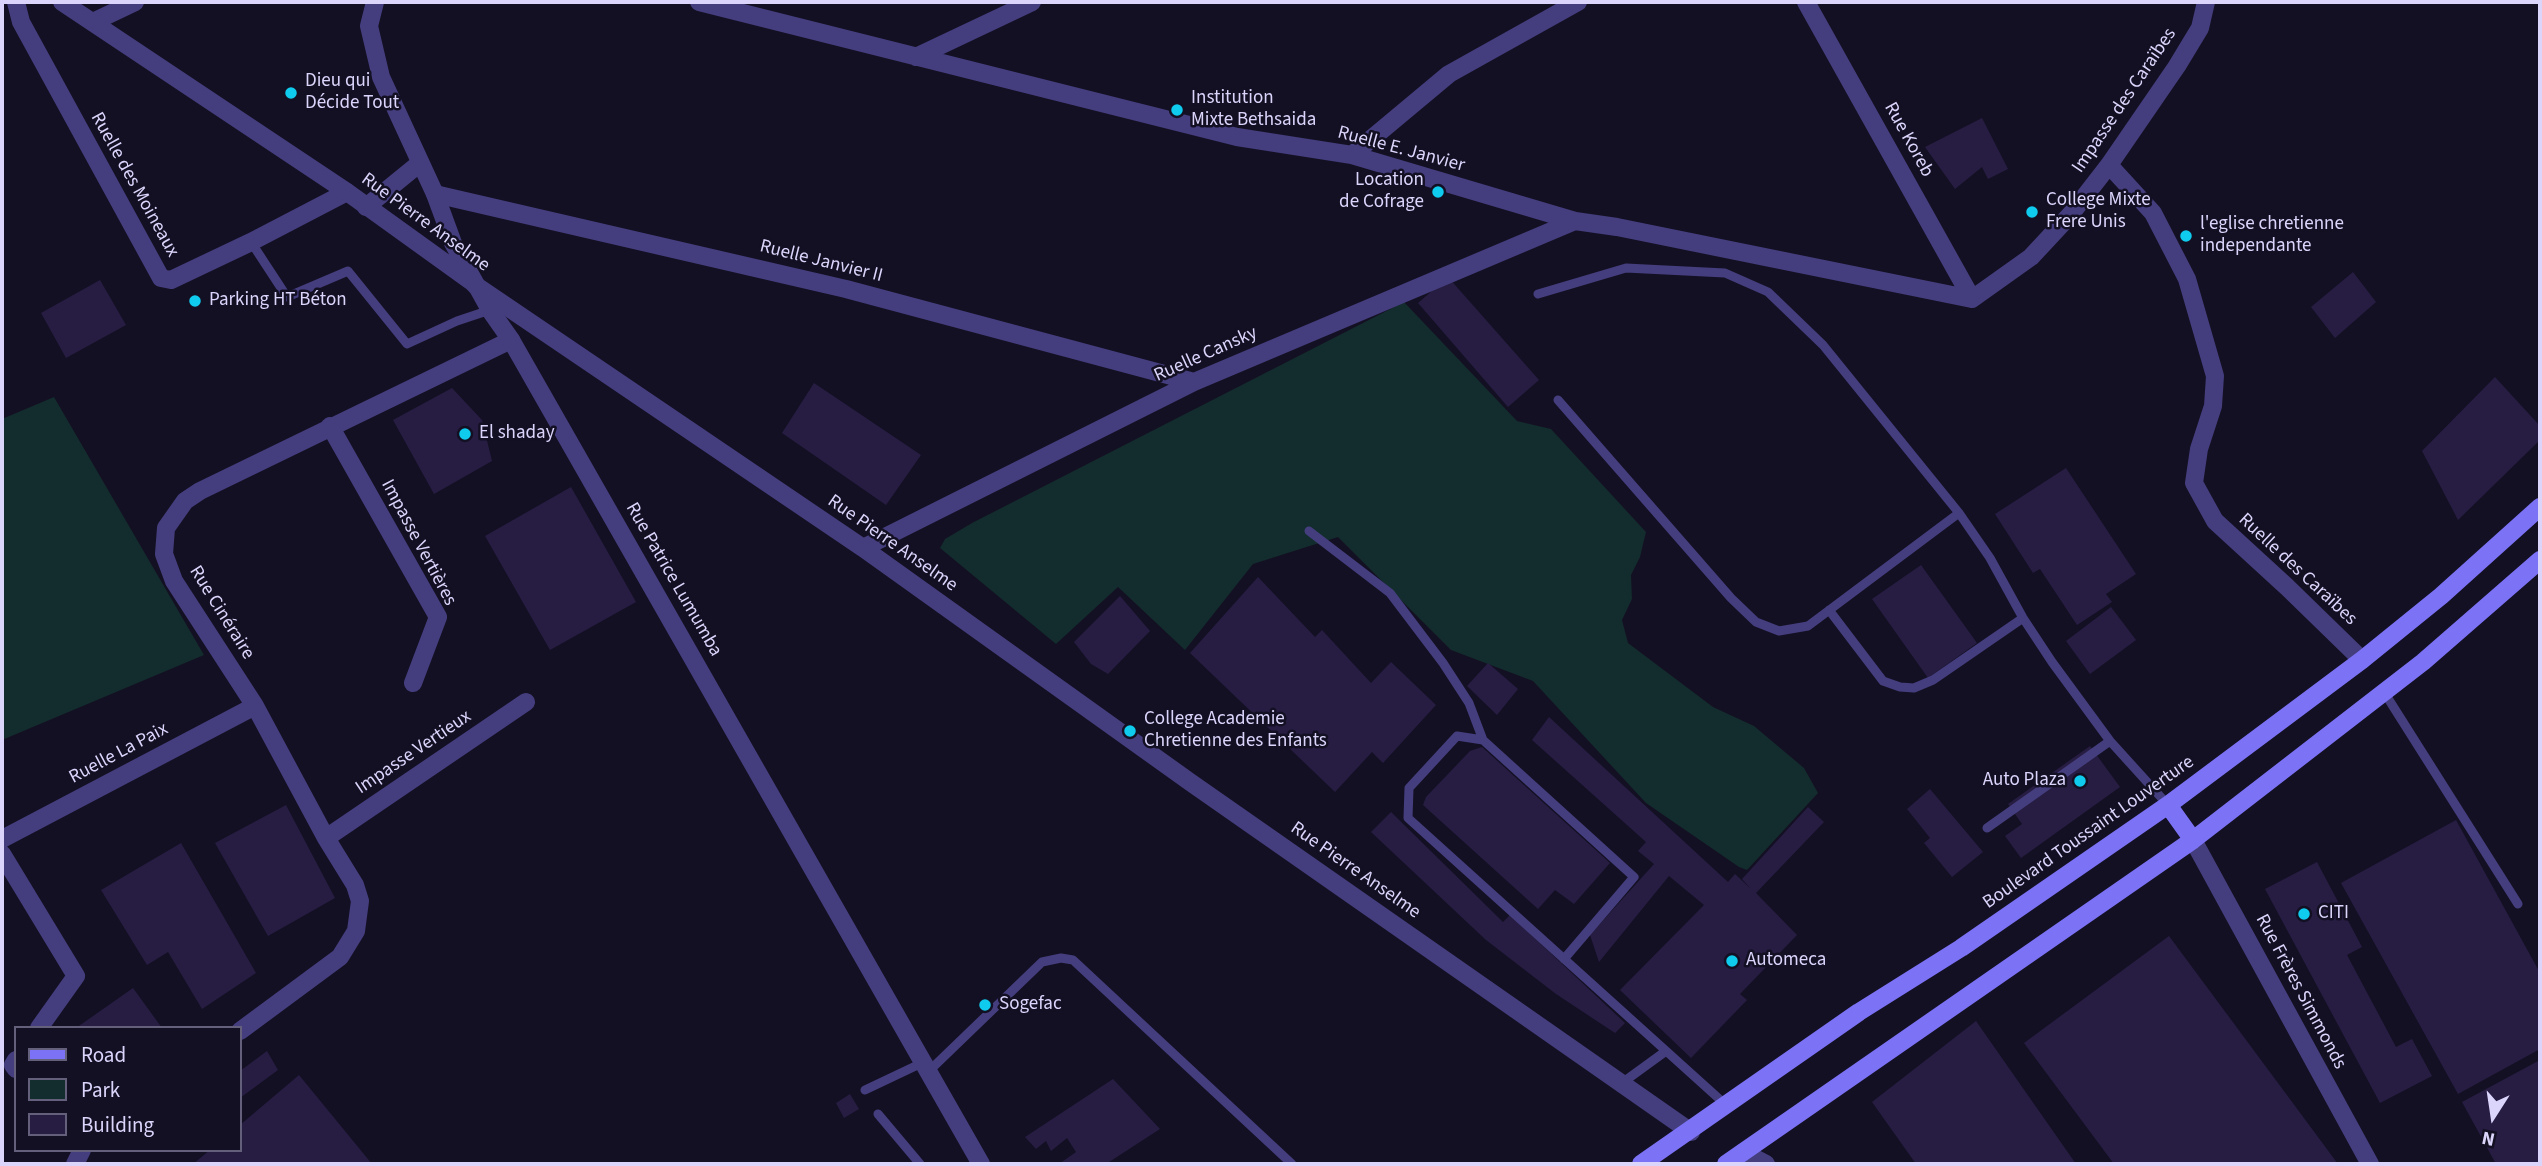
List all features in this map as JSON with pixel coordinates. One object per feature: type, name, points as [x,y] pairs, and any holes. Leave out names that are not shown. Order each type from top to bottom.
[{"type":"main road","name":"Boulevard Toussaint Louverture","points":[[1641,1164],[1691,1132],[1859,1012],[1961,948],[2168,805],[2361,660],[2441,596],[2540,507]]},
{"type":"main road","points":[[1726,1164],[2193,840],[2384,692],[2540,561]]},
{"type":"main road","points":[[2168,805],[2193,840]]},
{"type":"street","name":"Ruelle des Moineaux","points":[[16,2],[21,22],[161,278],[171,280],[347,192]]},
{"type":"street","name":"Rue Pierre Anselme","points":[[62,2],[347,192],[475,285],[863,548],[1202,790],[1691,1132]]},
{"type":"street","points":[[93,22],[135,2]]},
{"type":"street","name":"Rue Patrice Lumumba","points":[[375,2],[369,26],[381,77],[435,194],[453,243],[981,1164]]},
{"type":"street","name":"Ruelle E. Janvier","points":[[699,2],[1237,137],[1352,155],[1575,221],[1972,299]]},
{"type":"street","points":[[916,57],[1032,2]]},
{"type":"street","points":[[1352,155],[1448,74],[1578,2]]},
{"type":"street","name":"Rue Koreb","points":[[1808,2],[1972,299]]},
{"type":"street","name":"Impasse des Caraïbes","points":[[1972,299],[2031,257],[2071,214],[2109,165],[2177,66],[2200,28],[2206,2]]},
{"type":"street","points":[[366,207],[420,163]]},
{"type":"street","name":"Ruelle des Caraïbes","points":[[2109,165],[2153,213],[2187,279],[2215,376],[2213,406],[2199,449],[2194,482],[2215,522],[2287,587],[2361,660]]},
{"type":"street","name":"Ruelle Janvier II","points":[[435,194],[846,289],[1194,382]]},
{"type":"street","name":"Ruelle Cansky","points":[[863,548],[1194,382],[1575,221]]},
{"type":"street","name":"Rue Cinéraire","points":[[242,1030],[340,957],[356,931],[360,901],[355,885],[326,838],[255,706],[174,581],[164,554],[166,528],[185,501],[200,491],[511,340]]},
{"type":"street","name":"Impasse Vertières","points":[[330,426],[438,617],[413,683]]},
{"type":"street","name":"Impasse Vertieux","points":[[326,838],[526,702]]},
{"type":"street","name":"Ruelle La Paix","points":[[2,839],[255,706]]},
{"type":"street","name":"Rue Frères Simmonds","points":[[2193,840],[2370,1164]]},
{"type":"street","points":[[2,855],[76,976],[40,1026]]},
{"type":"street","points":[[1743,1152],[1766,1164]]},
{"type":"lane","points":[[251,242],[287,297],[348,271],[407,344],[457,321],[490,310]]},
{"type":"lane","points":[[1538,294],[1626,268],[1725,273],[1768,292],[1823,345],[1959,513],[1990,558],[2023,618],[2052,662],[2110,741],[2168,805]]},
{"type":"lane","points":[[1558,400],[1731,598],[1756,622],[1779,631],[1808,626],[1959,513]]},
{"type":"lane","points":[[1309,531],[1390,593],[1443,663],[1468,703],[1483,740],[1634,877],[1564,959]]},
{"type":"lane","points":[[1829,610],[1883,681],[1900,687],[1914,688],[1933,680],[2023,618]]},
{"type":"lane","points":[[2384,692],[2518,904]]},
{"type":"lane","points":[[1483,740],[1457,736],[1409,788],[1408,818],[1727,1106]]},
{"type":"lane","points":[[1987,828],[2110,741]]},
{"type":"lane","points":[[865,1090],[926,1067],[1042,962],[1061,958],[1073,960],[1293,1164]]},
{"type":"lane","points":[[1622,1083],[1666,1051]]},
{"type":"lane","points":[[878,1114],[920,1164]]},
{"type":"green space","points":[[1404,302],[1517,421],[1551,429],[1646,532],[1640,557],[1631,575],[1632,599],[1622,620],[1628,643],[1713,707],[1754,726],[1804,768],[1818,793],[1747,870],[1646,803],[1533,681],[1451,650],[1338,537],[1253,564],[1185,650],[1118,587],[1056,644],[940,548],[945,539],[972,523]]},
{"type":"green space","points":[[54,397],[204,655],[2,740],[2,419]]},
{"type":"building","points":[[1982,118],[2008,169],[1988,179],[1982,167],[1955,189],[1925,147]]},
{"type":"building","points":[[2353,272],[2376,302],[2335,338],[2311,307]]},
{"type":"building","points":[[1448,277],[1539,380],[1508,407],[1418,303]]},
{"type":"building","points":[[100,280],[126,325],[66,358],[41,313]]},
{"type":"building","points":[[2495,377],[2540,426],[2540,440],[2458,520],[2422,451]]},
{"type":"building","points":[[814,383],[921,455],[886,505],[782,433]]},
{"type":"building","points":[[452,388],[482,420],[492,461],[434,494],[393,420]]},
{"type":"building","points":[[2066,468],[2136,574],[2106,594],[2112,602],[2077,625],[2040,569],[2033,573],[1995,514]]},
{"type":"building","points":[[571,487],[636,602],[550,650],[485,536]]},
{"type":"building","points":[[1921,565],[1977,643],[1928,678],[1872,599]]},
{"type":"building","points":[[1258,577],[1315,637],[1322,630],[1371,683],[1391,662],[1436,705],[1383,763],[1372,752],[1335,792],[1190,653]]},
{"type":"building","points":[[1120,596],[1150,631],[1108,674],[1091,664],[1074,642]]},
{"type":"building","points":[[2111,607],[2136,640],[2090,674],[2066,641]]},
{"type":"building","points":[[1488,663],[1518,689],[1497,715],[1467,686]]},
{"type":"building","points":[[1549,717],[1728,882],[1735,874],[1751,889],[1742,879],[1808,807],[1824,822],[1756,893],[1797,935],[1740,994],[1747,1000],[1691,1058],[1620,990],[1704,905],[1669,876],[1599,962],[1590,935],[1654,864],[1638,851],[1646,842],[1532,740]]},
{"type":"building","points":[[2090,746],[2120,787],[2021,858],[2005,836],[2022,824],[2008,804]]},
{"type":"building","points":[[1482,747],[1610,863],[1574,904],[1555,890],[1538,909],[1423,805],[1426,797],[1470,751]]},
{"type":"building","points":[[1930,789],[1983,852],[1952,877],[1924,843],[1930,838],[1907,809]]},
{"type":"building","points":[[286,805],[335,898],[268,936],[215,843]]},
{"type":"building","points":[[1391,812],[1503,922],[1510,915],[1625,1023],[1615,1033],[1556,994],[1486,940],[1371,832]]},
{"type":"building","points":[[2456,820],[2540,973],[2540,1049],[2458,1094],[2341,883]]},
{"type":"building","points":[[181,843],[256,973],[202,1009],[168,952],[147,965],[101,890]]},
{"type":"building","points":[[2317,862],[2362,947],[2347,955],[2396,1047],[2412,1039],[2432,1076],[2380,1103],[2265,889]]},
{"type":"building","points":[[2169,936],[2338,1164],[2114,1164],[2024,1043]]},
{"type":"building","points":[[133,988],[161,1026],[79,1026]]},
{"type":"building","points":[[1976,1021],[2076,1164],[1916,1164],[1872,1102]]},
{"type":"building","points":[[267,1051],[278,1070],[242,1097],[242,1070]]},
{"type":"building","points":[[2540,1060],[2540,1164],[2496,1164],[2462,1102]]},
{"type":"building","points":[[299,1075],[372,1164],[193,1164],[208,1152],[242,1152],[242,1123]]},
{"type":"building","points":[[1113,1079],[1160,1129],[1106,1164],[1059,1164],[1076,1152],[1067,1138],[1051,1151],[1046,1141],[1036,1149],[1025,1137]]},
{"type":"building","points":[[850,1094],[859,1109],[844,1118],[836,1103]]},
{"type":"place","name":"Dieu qui Décide Tout","points":[[291,93]]},
{"type":"place","name":"Institution Mixte Bethsaida","points":[[1177,110]]},
{"type":"place","name":"Location de Cofrage","points":[[1438,192]]},
{"type":"place","name":"College Mixte Frere Unis","points":[[2032,212]]},
{"type":"place","name":"l'eglise chretienne independante","points":[[2186,236]]},
{"type":"place","name":"Parking HT Béton","points":[[195,301]]},
{"type":"place","name":"El shaday","points":[[465,434]]},
{"type":"place","name":"College Academie Chretienne des Enfants","points":[[1130,731]]},
{"type":"place","name":"Auto Plaza","points":[[2080,781]]},
{"type":"place","name":"CITI","points":[[2304,914]]},
{"type":"place","name":"Automeca","points":[[1732,961]]},
{"type":"place","name":"Sogefac","points":[[985,1005]]}]
